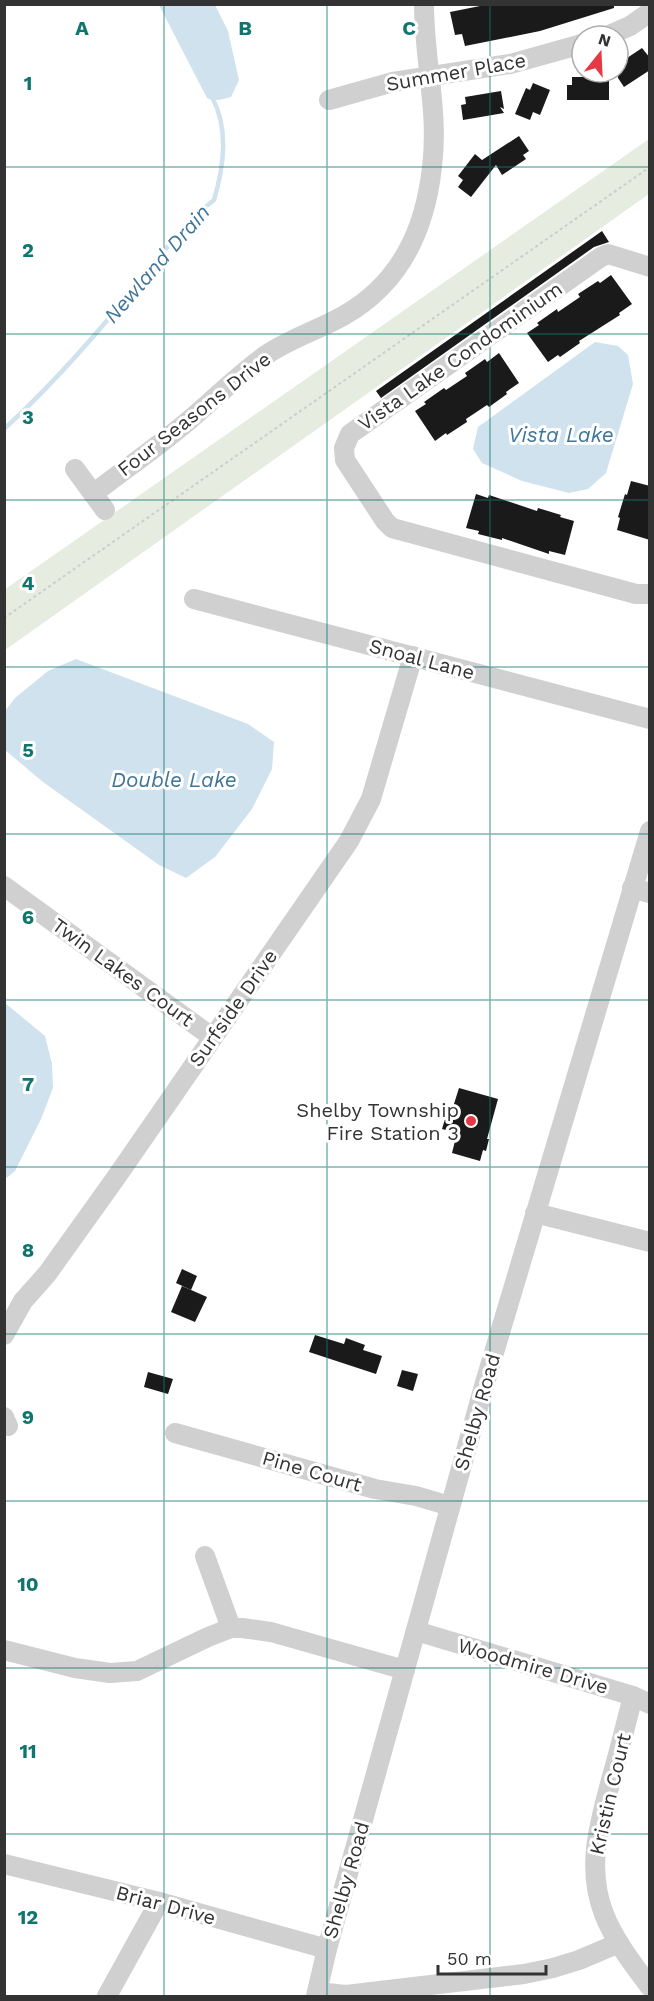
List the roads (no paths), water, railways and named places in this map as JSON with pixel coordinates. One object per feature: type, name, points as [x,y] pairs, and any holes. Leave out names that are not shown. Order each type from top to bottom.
[{"type":"street","name":"Four Seasons Drive","points":[[93,494],[186,423],[240,375],[269,353],[353,310],[378,292],[393,276],[406,256],[423,213],[432,169],[435,126],[424,4]]},
{"type":"street","points":[[630,26],[650,12]]},
{"type":"street","name":"Summer Place","points":[[329,100],[365,89],[430,76],[510,64],[570,47]]},
{"type":"street","name":"Vista Lake Condominium","points":[[650,267],[608,254],[601,257],[350,434],[344,448],[345,460],[392,528],[636,594],[650,594]]},
{"type":"street","points":[[75,469],[105,510]]},
{"type":"street","name":"Snoal Lane","points":[[194,599],[650,719]]},
{"type":"street","name":"Surfside Drive","points":[[4,1335],[14,1302],[46,1274],[333,866],[360,822],[370,799],[413,656]]},
{"type":"street","name":"Shelby Road","points":[[317,1994],[327,1949],[450,1506],[535,1213],[641,890],[650,831]]},
{"type":"street","name":"Twin Lakes Court","points":[[4,886],[212,1037]]},
{"type":"street","points":[[535,1213],[650,1242]]},
{"type":"street","name":"Pine Court","points":[[176,1433],[375,1489],[416,1496],[450,1506]]},
{"type":"street","points":[[206,1556],[231,1629]]},
{"type":"street","points":[[4,1650],[75,1668],[110,1673],[137,1671],[231,1629],[243,1628],[271,1632],[405,1670]]},
{"type":"street","name":"Woodmire Drive","points":[[416,1631],[641,1700]]},
{"type":"street","name":"Kristin Court","points":[[641,1700],[596,1837],[594,1858],[598,1897],[604,1915],[619,1943],[650,1987]]},
{"type":"street","name":"Briar Drive","points":[[4,1864],[159,1902],[327,1949]]},
{"type":"street","points":[[107,1996],[159,1902]]},
{"type":"street","points":[[317,1994],[346,1995],[524,1974],[579,1960],[619,1943]]},
{"type":"water","points":[[159,5],[215,5],[228,31],[239,80],[231,97],[216,100],[207,98]]},
{"type":"water","name":"Vista Lake","points":[[595,342],[618,346],[628,355],[633,384],[606,473],[588,489],[569,493],[522,481],[482,463],[473,449],[478,427]]},
{"type":"water","name":"Double Lake","points":[[76,659],[248,724],[274,742],[272,769],[252,809],[215,857],[186,878],[159,865],[43,782],[5,750],[5,711],[15,698],[48,671]]},
{"type":"water","points":[[5,1003],[45,1036],[52,1064],[53,1088],[41,1119],[15,1171],[5,1179]]},
{"type":"waterway","name":"Newland Drain","points":[[4,429],[67,366],[178,234],[214,200],[222,161],[223,135],[212,97]]},
{"type":"place","name":"Shelby Township Fire Station 3","points":[[471,1121]]}]
